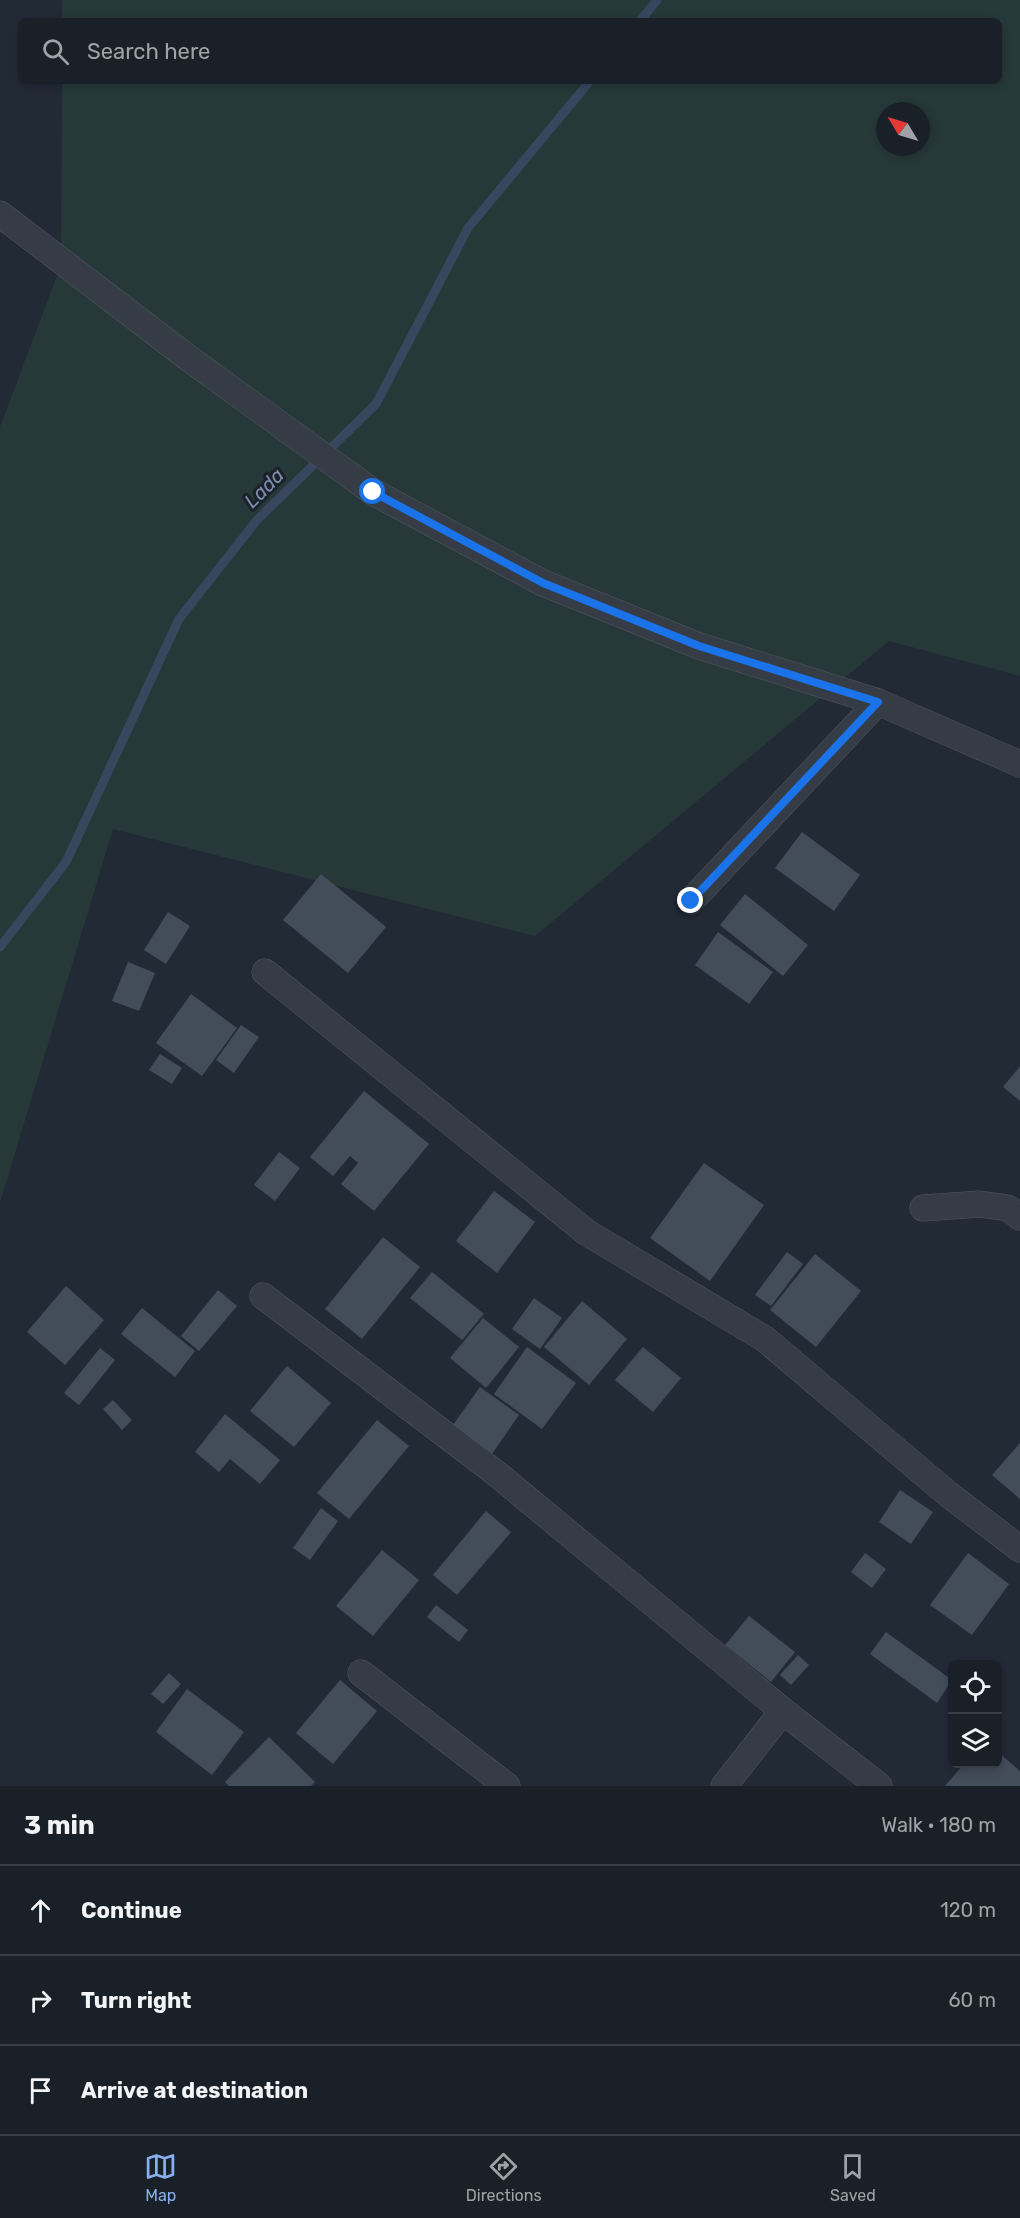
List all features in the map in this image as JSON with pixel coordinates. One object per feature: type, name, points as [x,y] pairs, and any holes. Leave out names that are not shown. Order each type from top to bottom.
[{"type":"street","points":[[0,214],[187,357],[373,492],[543,583],[699,646],[878,702],[1020,764]]},
{"type":"street","points":[[691,901],[878,702]]},
{"type":"street","points":[[265,972],[586,1232],[765,1339],[948,1494],[1020,1549]]},
{"type":"street","points":[[923,1208],[980,1204],[1008,1208],[1020,1217]]},
{"type":"street","points":[[263,1296],[497,1474],[783,1711],[879,1786]]},
{"type":"street","points":[[361,1673],[507,1786]]},
{"type":"street","points":[[724,1786],[783,1711]]},
{"type":"shaded area","points":[[62,0],[1020,0],[1020,676],[889,641],[535,936],[113,829],[0,1203],[0,427],[61,265],[62,84],[1002,84],[1002,18],[62,18]]},
{"type":"building","points":[[802,832],[860,875],[834,911],[775,868]]},
{"type":"building","points":[[321,874],[386,927],[348,973],[283,920]]},
{"type":"building","points":[[745,894],[808,945],[783,976],[720,925]]},
{"type":"building","points":[[168,912],[190,926],[166,964],[144,950]]},
{"type":"building","points":[[718,932],[773,972],[749,1004],[695,965]]},
{"type":"building","points":[[128,962],[155,973],[139,1011],[112,1001]]},
{"type":"building","points":[[191,994],[237,1028],[202,1076],[156,1043]]},
{"type":"building","points":[[241,1025],[259,1037],[234,1073],[216,1060]]},
{"type":"building","points":[[160,1054],[182,1068],[172,1084],[149,1070]]},
{"type":"building","points":[[1020,1066],[1020,1101],[1003,1087]]},
{"type":"building","points":[[364,1091],[429,1144],[374,1211],[341,1184],[358,1163],[350,1156],[333,1176],[310,1157]]},
{"type":"building","points":[[279,1152],[300,1168],[275,1201],[254,1185]]},
{"type":"building","points":[[704,1163],[764,1205],[710,1281],[650,1238]]},
{"type":"building","points":[[494,1191],[535,1222],[497,1273],[456,1241]]},
{"type":"building","points":[[383,1237],[420,1267],[362,1339],[325,1309]]},
{"type":"building","points":[[787,1252],[803,1264],[771,1306],[755,1295]]},
{"type":"building","points":[[815,1254],[861,1291],[816,1347],[770,1310]]},
{"type":"building","points":[[432,1272],[484,1314],[462,1340],[410,1298]]},
{"type":"building","points":[[66,1286],[104,1320],[65,1365],[27,1332]]},
{"type":"building","points":[[218,1290],[237,1306],[199,1351],[181,1336]]},
{"type":"building","points":[[534,1298],[562,1318],[540,1349],[512,1329]]},
{"type":"building","points":[[582,1301],[627,1339],[589,1385],[544,1347]]},
{"type":"building","points":[[142,1308],[195,1351],[175,1377],[121,1334]]},
{"type":"building","points":[[483,1318],[519,1347],[486,1388],[450,1358]]},
{"type":"building","points":[[527,1347],[576,1383],[542,1429],[494,1394]]},
{"type":"building","points":[[643,1347],[681,1378],[653,1412],[615,1380]]},
{"type":"building","points":[[100,1348],[115,1360],[79,1405],[64,1393]]},
{"type":"building","points":[[287,1366],[331,1403],[294,1447],[250,1411]]},
{"type":"building","points":[[480,1387],[519,1415],[487,1461],[448,1432]]},
{"type":"building","points":[[113,1400],[132,1420],[122,1430],[103,1409]]},
{"type":"building","points":[[225,1414],[280,1460],[260,1484],[230,1459],[219,1472],[195,1452]]},
{"type":"building","points":[[377,1420],[409,1446],[349,1519],[317,1493]]},
{"type":"building","points":[[1020,1443],[1020,1499],[992,1475]]},
{"type":"building","points":[[900,1490],[933,1512],[911,1544],[879,1522]]},
{"type":"building","points":[[321,1508],[338,1521],[310,1560],[293,1548]]},
{"type":"building","points":[[486,1511],[511,1532],[457,1595],[433,1575]]},
{"type":"building","points":[[382,1550],[419,1580],[373,1636],[336,1606]]},
{"type":"building","points":[[865,1553],[886,1569],[872,1588],[851,1572]]},
{"type":"building","points":[[968,1553],[1009,1584],[972,1635],[930,1605]]},
{"type":"building","points":[[436,1605],[468,1630],[459,1642],[427,1617]]},
{"type":"building","points":[[749,1616],[795,1652],[771,1682],[725,1645]]},
{"type":"building","points":[[886,1632],[948,1677],[948,1686],[937,1703],[870,1654]]},
{"type":"building","points":[[798,1655],[809,1665],[791,1685],[780,1675]]},
{"type":"building","points":[[169,1673],[181,1684],[163,1704],[151,1694]]},
{"type":"building","points":[[340,1680],[377,1711],[333,1764],[296,1733]]},
{"type":"building","points":[[187,1689],[244,1732],[212,1775],[156,1732]]},
{"type":"building","points":[[269,1737],[315,1782],[311,1786],[229,1786],[225,1782]]},
{"type":"building","points":[[1002,1755],[1020,1771],[1020,1786],[945,1786],[961,1768],[1002,1768]]},
{"type":"waterway","name":"Lada","points":[[642,18],[657,0]]},
{"type":"waterway","name":"Lada","points":[[0,947],[66,862],[179,619],[257,520],[376,404],[468,228],[588,84]]},
{"type":"route","points":[[373,492],[543,583],[699,646],[878,702],[691,901]]}]
